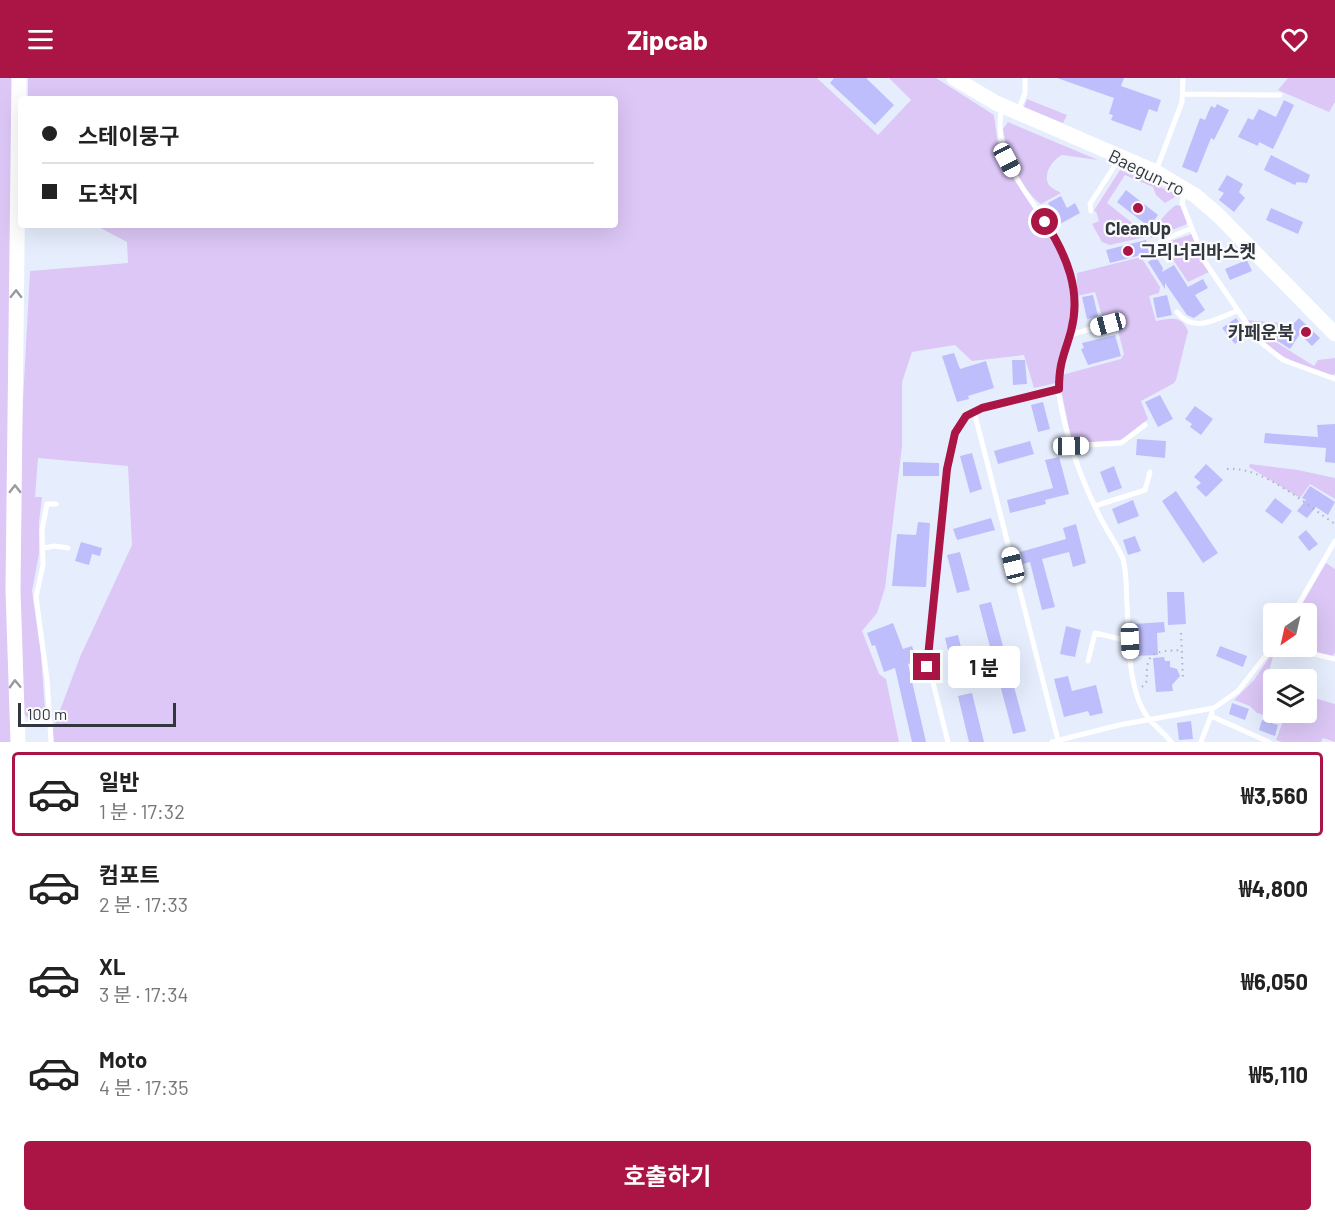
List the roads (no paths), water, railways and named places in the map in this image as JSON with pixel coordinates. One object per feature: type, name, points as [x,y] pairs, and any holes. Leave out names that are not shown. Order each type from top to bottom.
[{"type":"main road","points":[[19,78],[19,96]]},
{"type":"main road","name":"Baegun-ro","points":[[954,78],[1002,106],[1156,172],[1186,190],[1218,215],[1335,334]]},
{"type":"main road","points":[[18,180],[14,590],[18,742]]},
{"type":"lane","points":[[1017,112],[1025,93],[1025,78]]},
{"type":"lane","points":[[1156,172],[1184,94],[1183,78]]},
{"type":"lane","points":[[1184,94],[1280,95]]},
{"type":"lane","points":[[1002,106],[999,126],[1000,141],[1007,160],[1059,244],[1068,264],[1074,298],[1070,335],[1059,366],[1059,389],[1071,446],[1095,506],[1123,560],[1136,688],[1149,718],[1171,742]]},
{"type":"lane","points":[[1091,212],[1090,204],[1120,157]]},
{"type":"lane","points":[[1186,190],[1182,203],[1205,262],[1258,340],[1274,355],[1335,379]]},
{"type":"lane","points":[[1168,260],[1160,247],[1161,241],[1192,228]]},
{"type":"lane","points":[[1177,312],[1182,319],[1194,325],[1237,311]]},
{"type":"lane","points":[[1070,335],[1108,324]]},
{"type":"lane","points":[[948,742],[927,667],[927,652],[951,446],[960,424],[974,411],[1059,389]]},
{"type":"lane","points":[[974,411],[1055,741],[1149,718],[1214,708],[1242,686],[1264,657]]},
{"type":"lane","points":[[1071,446],[1121,443],[1145,425]]},
{"type":"lane","points":[[1095,506],[1145,490],[1150,472]]},
{"type":"lane","points":[[51,742],[47,679],[36,597],[43,565],[42,530],[45,509],[47,504],[56,504]]},
{"type":"lane","points":[[1299,603],[1335,541]]},
{"type":"lane","points":[[43,548],[55,546],[68,548]]},
{"type":"lane","points":[[1088,661],[1095,633],[1130,641]]},
{"type":"lane","points":[[1317,655],[1335,659]]},
{"type":"lane","points":[[1201,742],[1214,708]]},
{"type":"lane","points":[[1211,716],[1269,742]]},
{"type":"lane","points":[[16,725],[50,722]]},
{"type":"place","name":"CleanUp","points":[[1138,208]]},
{"type":"place","name":"그리너리바스켓","points":[[1128,251]]},
{"type":"place","name":"카페운북","points":[[1306,332]]}]
